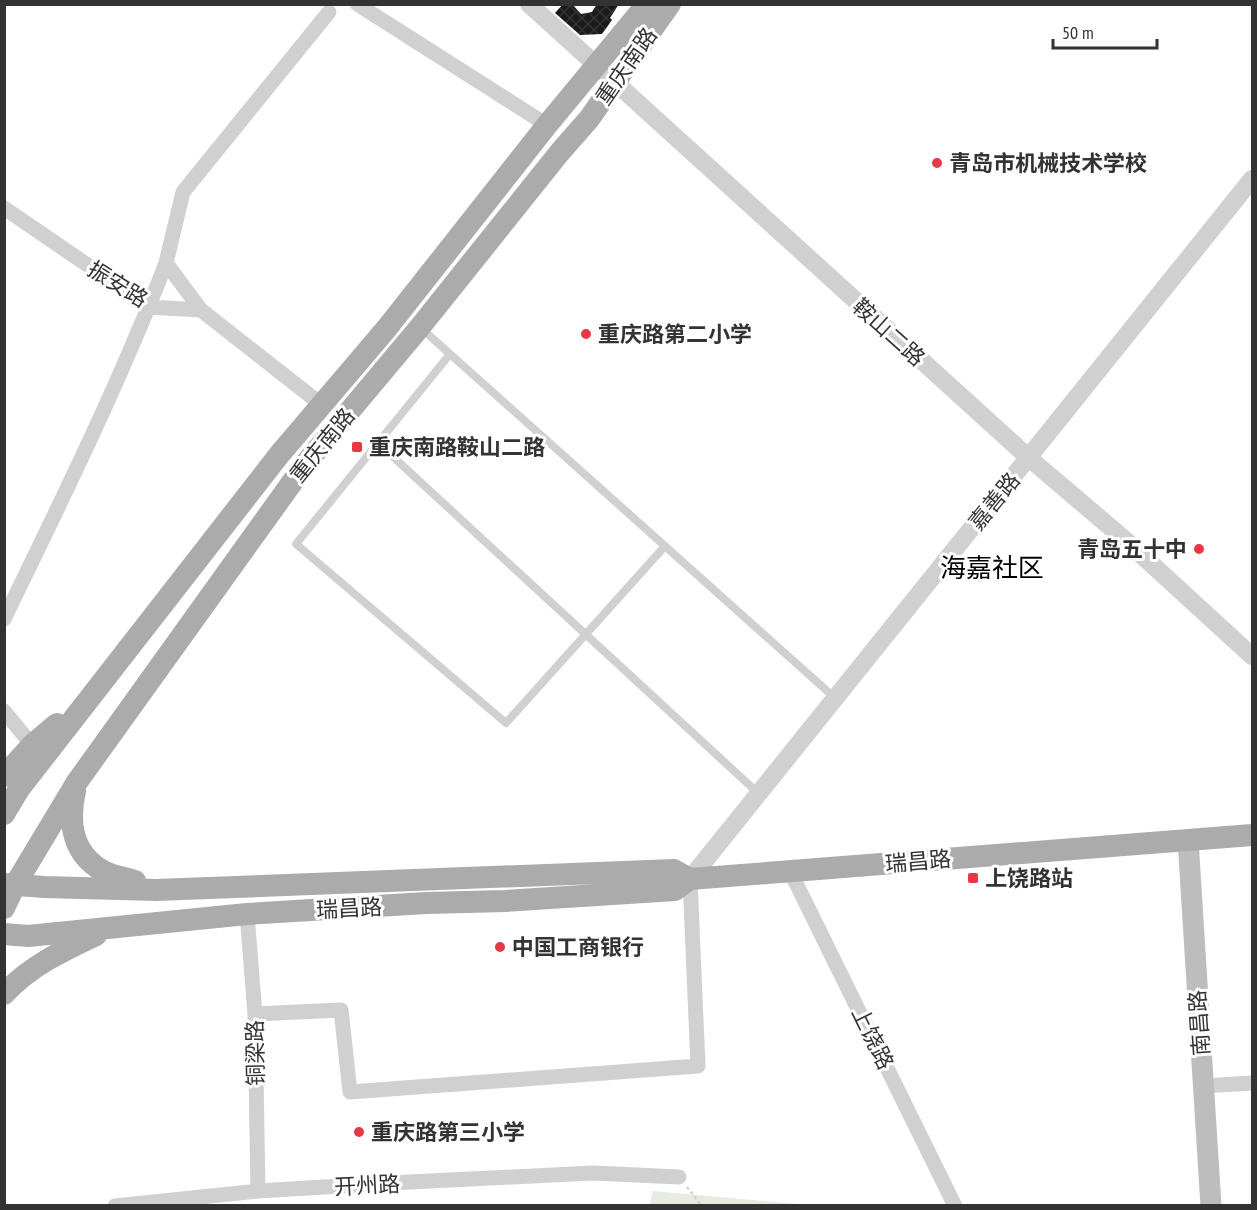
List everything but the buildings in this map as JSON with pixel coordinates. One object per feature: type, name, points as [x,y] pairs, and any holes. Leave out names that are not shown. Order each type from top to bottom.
[{"type":"main road","name":"重庆南路","points":[[4,814],[19,789],[279,455],[387,328],[547,125],[647,4]]},
{"type":"main road","name":"重庆南路","points":[[4,908],[10,884],[77,782],[306,463],[589,119],[670,4]]},
{"type":"main road","points":[[4,776],[32,745],[93,694]]},
{"type":"main road","points":[[77,782],[71,811],[73,830],[77,843],[86,858],[105,872],[156,890]]},
{"type":"main road","name":"瑞昌路","points":[[4,934],[28,936],[248,914],[426,903],[505,902],[675,890],[690,879],[1252,835]]},
{"type":"main road","name":"南昌路","points":[[1188,840],[1211,1206]]},
{"type":"main road","name":"瑞昌路","points":[[10,884],[156,890],[674,870],[690,879]]},
{"type":"main road","points":[[4,994],[36,966],[107,929]]},
{"type":"street","points":[[357,4],[547,125]]},
{"type":"street","name":"鞍山二路","points":[[529,4],[1029,458],[1123,538],[1252,656]]},
{"type":"street","points":[[4,619],[81,460],[149,307],[166,263],[183,192],[329,7]]},
{"type":"street","name":"嘉善路","points":[[690,879],[1252,179]]},
{"type":"street","name":"振安路","points":[[4,208],[149,307],[201,310]]},
{"type":"street","points":[[166,263],[201,310],[322,405]]},
{"type":"street","points":[[4,711],[32,745]]},
{"type":"street","name":"上饶路","points":[[790,872],[955,1206]]},
{"type":"street","points":[[255,1014],[341,1010],[350,1092],[698,1066],[690,879]]},
{"type":"street","name":"铜梁路","points":[[248,914],[255,1014],[258,1191]]},
{"type":"street","points":[[1203,1086],[1252,1083]]},
{"type":"street","name":"开州路","points":[[115,1206],[258,1191],[593,1173],[679,1177]]},
{"type":"lane","points":[[420,327],[836,699]]},
{"type":"lane","points":[[450,354],[296,544],[506,723],[665,546]]},
{"type":"lane","points":[[378,443],[759,794]]},
{"type":"path","points":[[679,1177],[702,1206]]},
{"type":"shaded area","points":[[653,1191],[809,1205],[649,1205]]},
{"type":"place","name":"青岛市机械技术学校","points":[[937,163]]},
{"type":"place","name":"重庆路第二小学","points":[[586,334]]},
{"type":"place","name":"重庆南路鞍山二路","points":[[357,447]]},
{"type":"place","name":"青岛五十中","points":[[1199,549]]},
{"type":"place","name":"上饶路站","points":[[973,878]]},
{"type":"place","name":"中国工商银行","points":[[500,947]]},
{"type":"place","name":"重庆路第三小学","points":[[359,1132]]},
{"type":"district","name":"海嘉社区","points":[[992,567]]}]
